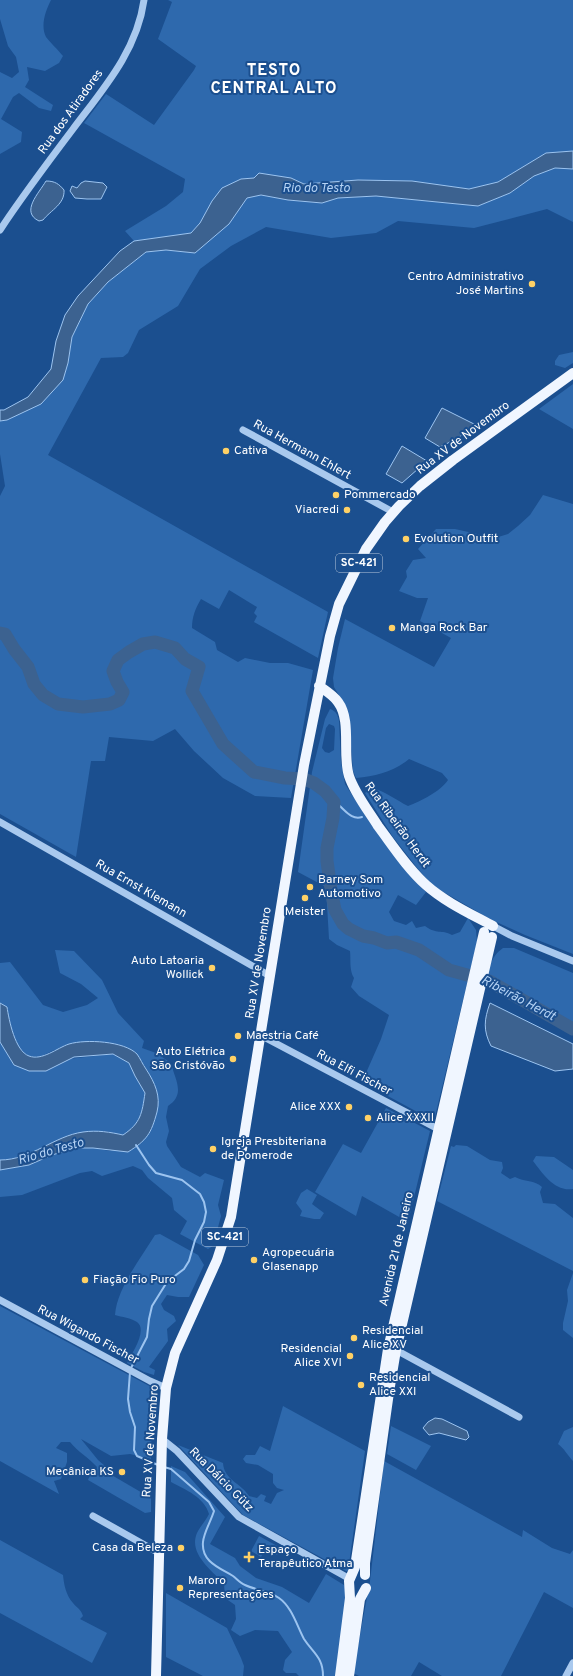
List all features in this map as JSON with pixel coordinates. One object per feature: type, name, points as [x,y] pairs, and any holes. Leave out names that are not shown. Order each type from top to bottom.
[{"type":"main road","name":"Rua XV de Novembro","points":[[156,1676],[162,1439],[166,1388],[177,1347],[217,1260],[227,1232],[304,765],[334,619],[346,588],[366,549],[393,512],[420,486],[453,460],[573,373]]},
{"type":"main road","name":"Rua Ribeirão Herdt","points":[[320,686],[334,697],[343,712],[348,775],[368,810],[416,875],[437,894],[473,915],[489,932]]},
{"type":"main road","name":"Avenida 21 de Janeiro","points":[[340,1676],[350,1598],[350,1580],[355,1567],[388,1349],[438,1129],[489,932]]},
{"type":"main road","name":"Avenida 21 de Janeiro","points":[[365,1575],[366,1556],[396,1350],[476,984]]},
{"type":"main road","points":[[349,1676],[360,1599],[366,1588],[368,1583],[365,1575],[357,1572],[350,1580],[357,1591],[366,1588]]},
{"type":"street","name":"Rua dos Atiradores","points":[[0,230],[20,199],[100,93],[128,53],[139,28],[144,0]]},
{"type":"street","name":"Rua Hermann Ehlert","points":[[243,430],[393,512]]},
{"type":"street","name":"Rua Ernst Klemann","points":[[0,822],[270,976]]},
{"type":"street","name":"Rua Ribeirão Herdt","points":[[489,932],[512,936],[573,961]]},
{"type":"street","name":"Rua Elfi Fischer","points":[[260,1035],[438,1129]]},
{"type":"street","name":"Rua Wigando Fischer","points":[[0,1300],[166,1388]]},
{"type":"street","points":[[396,1350],[519,1416]]},
{"type":"street","name":"Rua Dálcio Gütz","points":[[162,1439],[176,1451],[239,1517],[350,1580]]},
{"type":"street","points":[[93,1516],[159,1553]]},
{"type":"street","points":[[566,1676],[573,1663]]},
{"type":"shaded area","points":[[0,0],[51,0],[44,18],[44,32],[46,37],[63,56],[59,63],[45,71],[27,67],[29,80],[25,87],[53,105],[51,111],[39,108],[19,93],[13,97],[1,119],[22,132],[21,142],[0,154],[0,72],[12,78],[19,72],[16,57],[8,46],[0,19]]},
{"type":"shaded area","points":[[168,0],[573,0],[573,151],[546,153],[498,182],[469,189],[412,181],[358,180],[304,184],[291,178],[282,177],[241,179],[212,201],[200,223],[191,233],[134,241],[125,231],[166,206],[183,192],[185,179],[84,123],[106,94],[154,125],[194,70],[196,66],[158,39],[172,2]]},
{"type":"shaded area","points":[[555,168],[573,169],[573,222],[547,209],[474,228],[398,221],[376,233],[331,238],[266,227],[231,246],[200,269],[178,306],[139,330],[128,353],[123,357],[101,358],[48,455],[328,612],[318,658],[254,622],[257,616],[254,613],[257,607],[229,590],[219,609],[201,599],[193,617],[192,628],[215,642],[217,650],[238,662],[245,658],[270,663],[288,663],[313,670],[291,798],[255,796],[223,778],[194,751],[175,729],[153,741],[109,737],[105,761],[91,761],[76,857],[0,814],[0,496],[5,486],[0,454],[0,421],[7,420],[68,363],[72,337],[88,304],[108,282],[146,252],[166,250],[195,253],[247,198],[260,195],[288,200],[322,203],[338,198],[376,196],[478,206],[510,193],[534,176]]},
{"type":"shaded area","points":[[573,352],[573,363],[565,368],[555,365],[555,361],[559,355]]},
{"type":"shaded area","points":[[573,384],[573,429],[539,409]]},
{"type":"shaded area","points":[[543,495],[573,504],[573,954],[490,919],[433,886],[418,869],[393,837],[365,793],[372,788],[377,789],[408,806],[436,792],[448,780],[442,773],[409,759],[384,773],[356,778],[353,771],[348,710],[334,687],[333,678],[345,619],[434,667],[451,638],[420,621],[428,598],[417,598],[399,591],[407,577],[406,571],[413,560],[426,558],[418,549],[436,529],[455,529],[495,538],[508,534],[530,515]]},
{"type":"shaded area","points":[[330,709],[335,712],[338,717],[341,762],[345,784],[365,815],[412,878],[426,892],[416,905],[398,895],[389,912],[394,921],[406,925],[412,921],[416,928],[425,926],[429,929],[452,935],[460,932],[468,918],[476,930],[477,942],[434,1121],[362,1082],[381,1039],[389,1015],[359,996],[351,987],[354,978],[352,975],[350,951],[337,945],[329,939],[326,887],[298,872],[312,772],[325,719]],"holes":[[[329,724],[334,726],[334,750],[329,753],[325,752],[322,748],[326,728]]]},
{"type":"shaded area","points":[[503,948],[514,948],[573,973],[573,1033],[543,1017],[524,1003],[485,986],[492,960]]},
{"type":"shaded area","points":[[55,950],[74,951],[102,980],[118,1013],[144,1041],[142,1048],[156,1053],[171,1063],[177,1081],[178,1092],[177,1097],[168,1106],[166,1117],[169,1131],[166,1142],[167,1146],[181,1167],[200,1177],[205,1173],[224,1180],[218,1205],[221,1216],[213,1246],[208,1249],[180,1234],[187,1221],[174,1210],[172,1198],[148,1178],[142,1170],[133,1166],[102,1176],[92,1171],[80,1173],[22,1195],[0,1197],[0,1170],[29,1165],[52,1155],[75,1148],[93,1148],[110,1151],[142,1143],[149,1073],[136,1053],[118,1044],[54,1050],[40,1057],[28,1056],[19,1048],[10,1026],[7,1008],[0,1003],[0,963],[10,962],[43,1005],[63,1012],[87,1005],[98,998],[81,984],[60,973]]},
{"type":"shaded area","points":[[0,1042],[14,1065],[113,1054],[129,1063],[145,1093],[140,1117],[134,1126],[123,1135],[106,1131],[57,1141],[37,1152],[7,1160],[0,1160]]},
{"type":"shaded area","points":[[386,1108],[430,1131],[408,1222],[362,1196],[356,1216],[315,1192],[343,1144],[361,1153]]},
{"type":"shaded area","points":[[456,1145],[467,1146],[490,1160],[502,1162],[503,1168],[501,1173],[510,1179],[515,1177],[539,1185],[542,1187],[540,1192],[543,1203],[555,1204],[573,1218],[573,1271],[437,1201],[451,1146],[454,1147]]},
{"type":"shaded area","points":[[536,1156],[554,1157],[573,1170],[573,1189],[561,1188],[550,1181],[533,1161]]},
{"type":"shaded area","points":[[307,1189],[317,1195],[312,1204],[324,1213],[320,1219],[300,1216],[302,1211],[296,1203],[301,1193]]},
{"type":"shaded area","points":[[160,1234],[198,1255],[204,1265],[189,1297],[167,1295],[161,1304],[164,1310],[174,1316],[176,1321],[167,1329],[168,1341],[149,1367],[155,1370],[154,1375],[144,1372],[127,1363],[138,1342],[141,1330],[140,1326],[137,1322],[115,1315],[120,1294],[130,1274],[155,1235]]},
{"type":"shaded area","points":[[573,1273],[573,1338],[563,1330],[563,1323],[568,1301],[567,1290]]},
{"type":"shaded area","points":[[0,1306],[155,1389],[152,1410],[151,1459],[130,1454],[111,1456],[81,1439],[98,1460],[105,1466],[103,1470],[151,1498],[151,1512],[145,1513],[88,1480],[97,1467],[70,1442],[61,1442],[56,1448],[67,1453],[67,1462],[61,1479],[54,1481],[59,1494],[0,1461]]},
{"type":"shaded area","points":[[283,1406],[365,1451],[348,1571],[243,1515],[178,1445],[223,1463],[226,1474],[249,1496],[257,1498],[261,1494],[266,1496],[264,1501],[271,1504],[277,1493],[284,1490],[277,1488],[273,1483],[273,1474],[258,1465],[246,1463],[243,1459],[246,1455],[255,1455],[260,1446],[270,1451]]},
{"type":"shaded area","points":[[391,1426],[431,1446],[416,1470],[387,1454]]},
{"type":"shaded area","points":[[573,1427],[573,1461],[558,1444],[564,1431]]},
{"type":"shaded area","points":[[384,1461],[522,1537],[523,1530],[552,1548],[570,1554],[573,1550],[573,1608],[544,1592],[501,1676],[442,1676],[419,1662],[411,1676],[359,1676],[353,1673],[370,1581]]},
{"type":"shaded area","points":[[171,1466],[185,1472],[225,1517],[210,1544],[235,1558],[240,1566],[256,1578],[282,1587],[309,1603],[326,1574],[344,1585],[347,1591],[336,1676],[299,1676],[296,1673],[286,1673],[283,1670],[285,1660],[292,1652],[278,1631],[255,1630],[240,1636],[231,1630],[236,1619],[235,1605],[225,1598],[224,1584],[198,1555],[196,1548],[195,1541],[197,1533],[209,1514],[207,1508],[194,1495],[171,1482]]},
{"type":"shaded area","points":[[259,1536],[281,1548],[277,1555],[266,1548],[261,1557],[251,1551]]},
{"type":"shaded area","points":[[0,1540],[63,1575],[67,1593],[83,1616],[80,1619],[107,1633],[92,1663],[0,1613]]},
{"type":"shaded area","points":[[166,1593],[227,1628],[244,1666],[243,1676],[203,1676],[166,1657]]},
{"type":"water","name":"Rio do Testo","points":[[573,151],[573,169],[555,168],[534,176],[510,193],[478,206],[376,196],[338,198],[322,203],[288,200],[261,195],[247,198],[229,224],[195,253],[166,250],[146,252],[108,282],[88,304],[72,337],[68,363],[63,380],[41,404],[7,420],[0,421],[0,410],[4,410],[28,397],[51,369],[56,341],[65,315],[78,296],[120,251],[134,241],[191,233],[200,223],[212,201],[222,188],[241,179],[254,178],[259,173],[291,178],[304,184],[358,180],[412,181],[469,189],[498,182],[546,153]]},
{"type":"water","points":[[46,181],[54,182],[58,185],[64,190],[64,195],[60,203],[43,220],[39,221],[31,213],[31,208]]},
{"type":"water","points":[[85,181],[103,183],[107,187],[101,199],[75,198],[70,191],[72,186],[77,188]]},
{"type":"water","points":[[442,408],[476,425],[458,438],[440,447],[425,438]]},
{"type":"water","points":[[402,446],[427,461],[402,483],[386,474]]},
{"type":"water","name":"Rio do Testo","points":[[0,1003],[7,1007],[16,1042],[24,1053],[29,1056],[39,1057],[76,1042],[104,1042],[123,1046],[137,1054],[149,1074],[158,1095],[158,1106],[153,1126],[144,1140],[128,1152],[93,1148],[75,1148],[52,1155],[29,1165],[0,1170],[0,1160],[22,1156],[72,1134],[93,1131],[123,1135],[134,1126],[140,1117],[145,1093],[129,1063],[113,1054],[74,1057],[46,1071],[29,1071],[14,1065],[0,1042]]},
{"type":"water","points":[[490,1003],[573,1044],[573,1069],[555,1071],[491,1046],[485,1025],[486,1015]]},
{"type":"water","points":[[435,1418],[442,1419],[467,1431],[469,1437],[466,1440],[439,1433],[429,1435],[423,1428],[428,1422]]},
{"type":"waterway","name":"Ribeirão Herdt","points":[[0,633],[5,634],[28,667],[34,684],[43,695],[58,704],[83,707],[110,704],[119,700],[123,692],[113,671],[118,660],[129,652],[143,644],[155,642],[175,648],[185,659],[199,667],[192,691],[223,744],[254,772],[285,778],[304,779],[314,783],[325,791],[334,802],[333,818],[327,848],[327,861],[335,910],[343,924],[349,929],[363,936],[387,943],[396,942],[419,950],[449,970],[489,981],[573,1029]]},
{"type":"waterway","points":[[334,802],[354,817],[362,817]]},
{"type":"waterway","points":[[131,1368],[147,1337],[152,1306],[167,1282],[184,1269],[189,1261],[195,1240],[204,1222],[206,1212],[204,1202],[200,1194],[182,1180],[156,1173],[136,1145]]},
{"type":"waterway","points":[[130,1372],[128,1399],[130,1412],[135,1427],[134,1450],[137,1456],[158,1465]]},
{"type":"waterway","points":[[164,1467],[171,1469],[209,1502],[214,1511],[203,1542],[203,1549],[208,1559],[212,1564],[233,1576],[243,1584],[271,1594],[284,1602],[291,1612],[304,1639],[317,1656],[323,1670],[323,1676]]},
{"type":"place","name":"Centro Administrativo José Martins","points":[[532,284]]},
{"type":"place","name":"Cativa","points":[[226,451]]},
{"type":"place","name":"Pommercado","points":[[336,495]]},
{"type":"place","name":"Viacredi","points":[[347,510]]},
{"type":"place","name":"Evolution Outfit","points":[[406,539]]},
{"type":"place","name":"Manga Rock Bar","points":[[392,628]]},
{"type":"place","name":"Barney Som Automotivo","points":[[310,887]]},
{"type":"place","name":"Meister","points":[[305,898]]},
{"type":"place","name":"Auto Latoaria Wollick","points":[[212,968]]},
{"type":"place","name":"Maestria Café","points":[[238,1036]]},
{"type":"place","name":"Auto Elétrica São Cristóvão","points":[[233,1059]]},
{"type":"place","name":"Alice XXX","points":[[349,1107]]},
{"type":"place","name":"Alice XXXII","points":[[368,1118]]},
{"type":"place","name":"Igreja Presbiteriana de Pomerode","points":[[213,1149]]},
{"type":"place","name":"Agropecuária Glasenapp","points":[[254,1260]]},
{"type":"place","name":"Fiação Fio Puro","points":[[85,1280]]},
{"type":"place","name":"Residencial Alice XV","points":[[354,1338]]},
{"type":"place","name":"Residencial Alice XVI","points":[[350,1356]]},
{"type":"place","name":"Residencial Alice XXI","points":[[361,1385]]},
{"type":"place","name":"Mecânica KS","points":[[122,1472]]},
{"type":"place","name":"Casa da Beleza","points":[[181,1548]]},
{"type":"place","name":"Espaço Terapêutico Atma","points":[[249,1557]]},
{"type":"place","name":"Maroro Representações","points":[[180,1588]]},
{"type":"district","name":"TESTO CENTRAL ALTO","points":[[274,80]]}]
